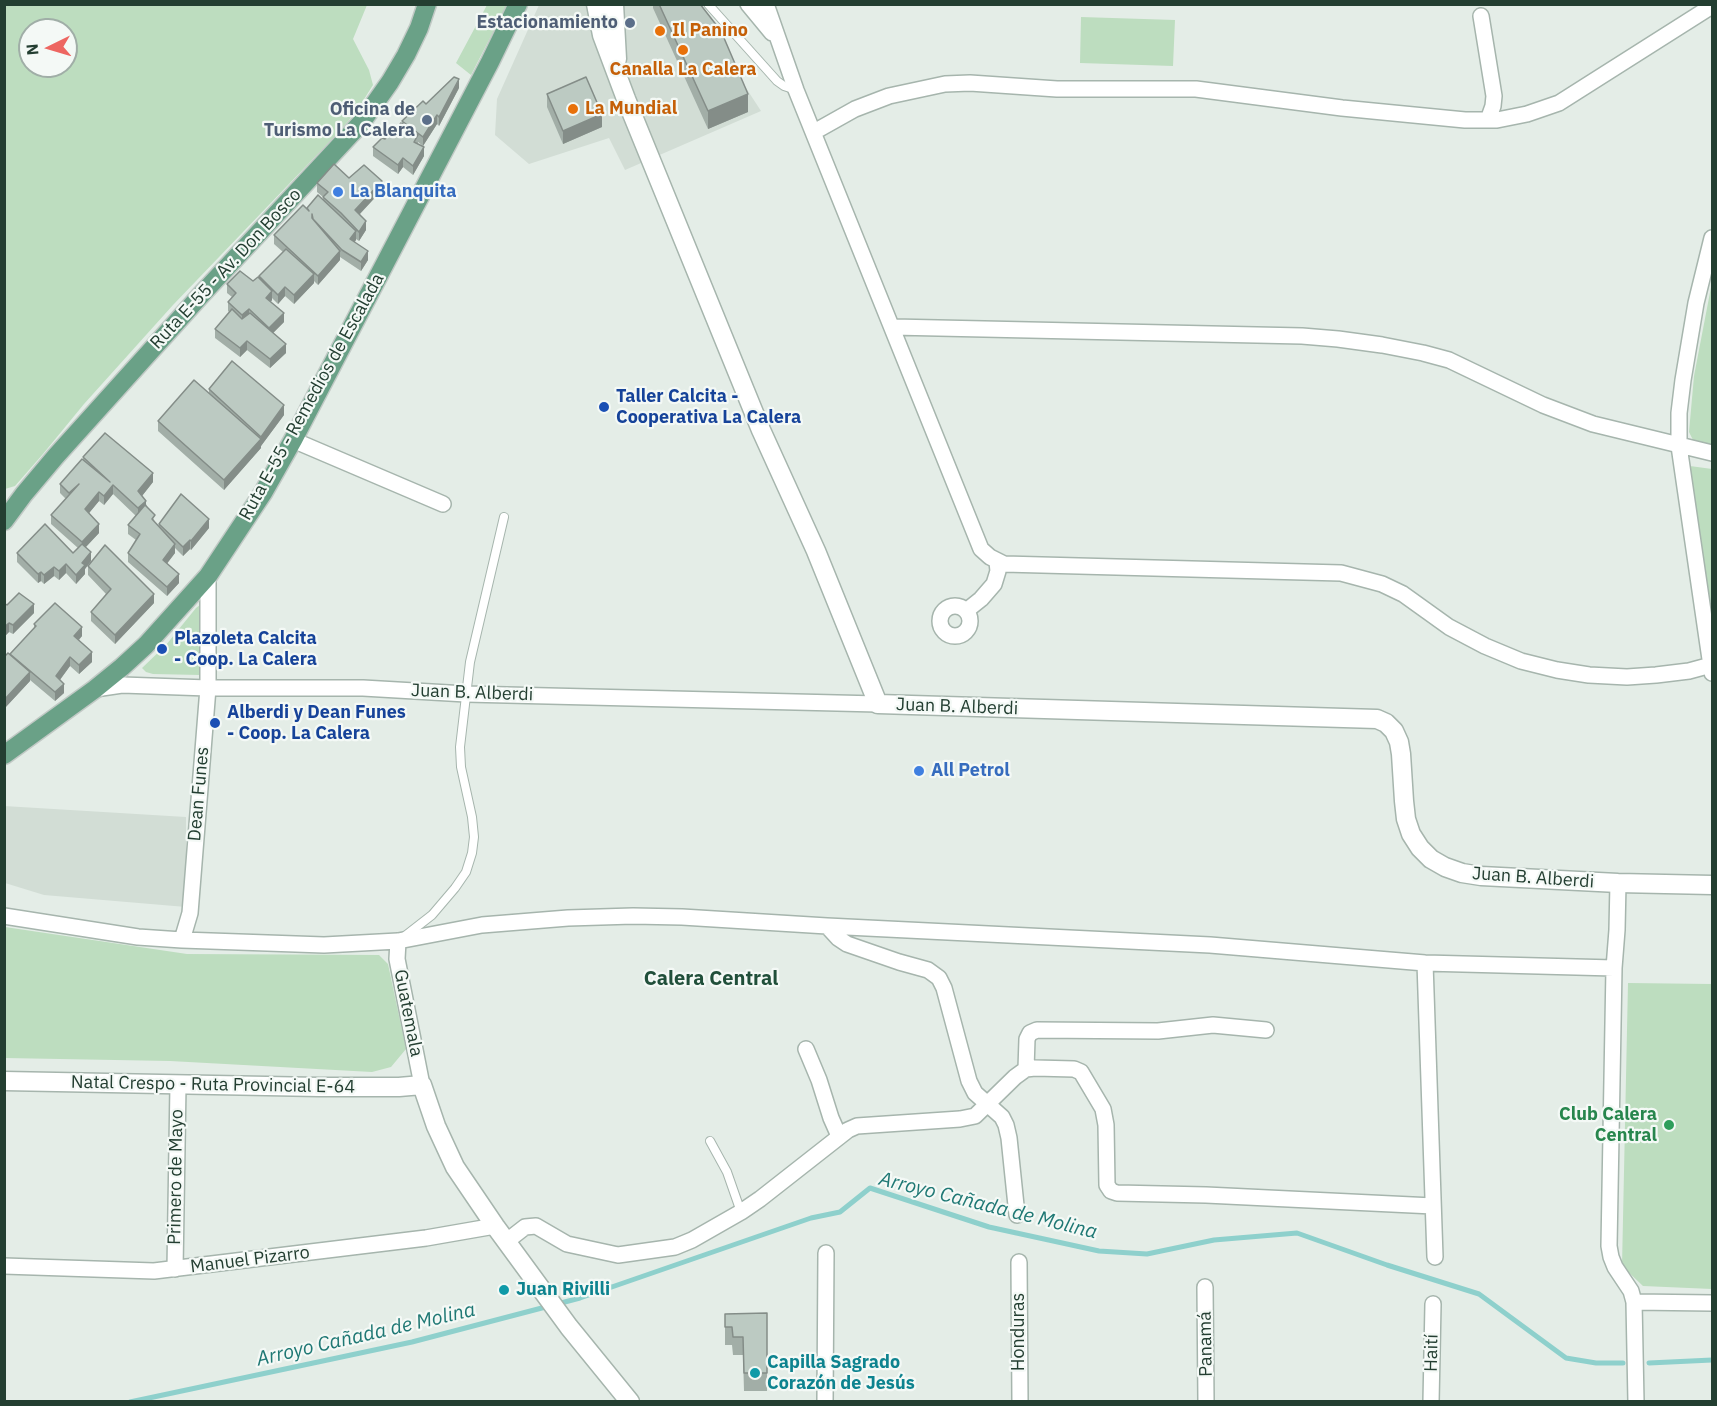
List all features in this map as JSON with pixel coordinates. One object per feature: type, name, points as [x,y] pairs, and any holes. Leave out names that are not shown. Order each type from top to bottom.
[{"type":"main road","name":"Ruta E-55 - Av. Don Bosco","points":[[4,521],[24,494],[195,302],[361,123],[406,55],[427,4]]},
{"type":"main road","name":"Ruta E-55 - Remedios de Escalada","points":[[4,755],[95,689],[146,645],[208,576],[263,493],[292,440],[490,62],[518,4]]},
{"type":"street","points":[[596,4],[602,35],[626,99],[757,419],[816,551],[878,704]]},
{"type":"street","points":[[614,4],[619,76]]},
{"type":"street","points":[[748,4],[778,40]]},
{"type":"street","points":[[772,6],[778,40],[796,90],[981,549],[997,562],[1004,564],[1341,573],[1382,584],[1403,594],[1449,627],[1485,646],[1521,661],[1589,675],[1627,677],[1712,669],[1679,446],[1679,412],[1696,303],[1713,238]]},
{"type":"street","points":[[814,132],[855,109],[889,96],[945,84],[970,83],[1057,89],[1196,89],[1342,108],[1464,120],[1497,120],[1527,114],[1559,103],[1713,6]]},
{"type":"street","points":[[1481,16],[1494,96],[1488,120]]},
{"type":"street","points":[[893,327],[1302,336],[1371,344],[1449,360],[1571,417],[1713,453]]},
{"type":"street","points":[[292,440],[443,504]]},
{"type":"street","points":[[4,506],[24,494]]},
{"type":"street","points":[[966,611],[994,584],[998,571],[997,562]]},
{"type":"street","name":"Dean Funes","points":[[182,940],[190,914],[208,688],[208,576]]},
{"type":"street","name":"Juan B. Alberdi","points":[[95,689],[122,685],[208,688],[363,688],[466,694],[1377,719],[1394,730],[1399,742],[1406,819],[1412,834],[1420,848],[1431,859],[1445,867],[1481,876],[1618,884],[1713,885]]},
{"type":"street","points":[[1618,884],[1614,968],[1610,1246],[1615,1267],[1631,1291],[1634,1302],[1635,1401]]},
{"type":"street","points":[[4,916],[138,937],[324,945],[398,941],[482,926],[568,918],[682,916],[827,926],[1210,945],[1425,963],[1614,968]]},
{"type":"street","points":[[827,926],[847,944],[928,970],[939,978],[944,988],[969,1081],[975,1093],[989,1104],[1006,1125],[1017,1215]]},
{"type":"street","name":"Guatemala","points":[[398,941],[397,959],[422,1085]]},
{"type":"street","points":[[1425,963],[1435,1257]]},
{"type":"street","points":[[1026,1069],[1027,1039],[1030,1033],[1037,1030],[1158,1031],[1213,1025],[1266,1030]]},
{"type":"street","points":[[806,1049],[839,1136]]},
{"type":"street","points":[[507,1241],[525,1227],[536,1226],[567,1244],[618,1255],[675,1247],[741,1212],[848,1130],[858,1126],[975,1116],[1015,1077],[1026,1069],[1035,1068],[1074,1069],[1081,1072],[1103,1109],[1106,1125],[1107,1185],[1111,1191],[1433,1206]]},
{"type":"street","name":"Natal Crespo - Ruta Provincial E-64","points":[[4,1081],[342,1087],[422,1085]]},
{"type":"street","name":"Primero de Mayo","points":[[175,1269],[178,1085]]},
{"type":"street","points":[[422,1085],[436,1126],[455,1167],[569,1327],[630,1401]]},
{"type":"street","name":"Manuel Pizarro","points":[[4,1266],[138,1271],[175,1269],[426,1238],[495,1226]]},
{"type":"street","points":[[825,1401],[826,1253]]},
{"type":"street","name":"Honduras","points":[[1019,1262],[1020,1401]]},
{"type":"street","name":"Panamá","points":[[1205,1287],[1206,1401]]},
{"type":"street","points":[[1634,1302],[1713,1303]]},
{"type":"street","name":"Haití","points":[[1431,1401],[1433,1304]]},
{"type":"lane","points":[[708,4],[777,81],[796,90]]},
{"type":"lane","points":[[398,941],[432,915],[455,888],[466,872],[472,853],[474,837],[472,817],[461,767],[460,747],[470,662],[504,517]]},
{"type":"lane","points":[[710,1141],[727,1172],[741,1212]]},
{"type":"shaded area","points":[[539,5],[692,5],[761,111],[625,170],[609,138],[529,164],[495,135],[497,99]]},
{"type":"shaded area","points":[[4,806],[186,817],[186,907],[44,895],[5,883]]},
{"type":"green space","points":[[5,4],[367,5],[353,39],[369,70],[373,85],[356,112],[173,305],[84,404],[15,486],[5,489]]},
{"type":"green space","points":[[487,5],[507,5],[471,75],[456,63]]},
{"type":"green space","points":[[1081,17],[1175,20],[1173,66],[1080,63]]},
{"type":"green space","points":[[1712,282],[1712,446],[1694,442],[1689,432],[1694,376]]},
{"type":"green space","points":[[1690,466],[1712,469],[1712,614]]},
{"type":"green space","points":[[200,605],[203,607],[200,675],[146,672],[142,668],[166,645]]},
{"type":"green space","points":[[5,927],[187,954],[379,955],[388,964],[406,1049],[391,1067],[372,1072],[170,1061],[5,1058]]},
{"type":"green space","name":"Club Calera Central","points":[[1628,983],[1712,984],[1712,1289],[1643,1286],[1622,1266]]},
{"type":"building","points":[[659,4],[700,4],[721,31],[748,94],[708,111]]},
{"type":"building","points":[[454,77],[459,79],[439,117],[437,115],[423,137],[402,121],[423,101],[426,104]]},
{"type":"building","points":[[586,77],[602,114],[563,131],[547,94]]},
{"type":"building","points":[[401,123],[418,135],[414,142],[424,147],[413,166],[403,158],[398,165],[373,147]]},
{"type":"building","points":[[334,164],[349,178],[364,165],[382,181],[355,210],[366,221],[359,232],[323,197],[328,192],[317,183]]},
{"type":"building","points":[[318,195],[356,231],[350,239],[368,251],[361,262],[342,250],[313,219],[312,214],[312,218],[340,251],[318,276],[274,235],[303,205],[309,211],[307,208]]},
{"type":"building","points":[[286,249],[314,274],[294,295],[285,287],[278,295],[259,276]]},
{"type":"building","points":[[240,271],[253,281],[258,277],[272,291],[266,298],[284,313],[269,328],[249,309],[242,315],[228,302],[236,293],[227,284]]},
{"type":"building","points":[[232,309],[242,319],[250,313],[286,344],[270,359],[247,341],[240,348],[215,329]]},
{"type":"building","points":[[232,361],[284,405],[261,437],[209,389]]},
{"type":"building","points":[[194,380],[261,439],[224,480],[158,421]]},
{"type":"building","points":[[105,433],[153,473],[138,491],[146,501],[138,508],[113,485],[104,496],[99,492],[85,509],[99,524],[82,542],[51,515],[79,484],[69,493],[60,484],[82,459],[110,482],[83,457]]},
{"type":"building","points":[[181,494],[209,519],[183,547],[159,524]]},
{"type":"building","points":[[145,505],[155,515],[152,519],[175,544],[163,560],[179,574],[167,587],[128,553],[140,534],[128,525]]},
{"type":"building","points":[[45,524],[73,553],[82,544],[91,552],[82,563],[85,565],[76,575],[66,564],[59,571],[54,567],[44,575],[41,572],[38,574],[17,553]]},
{"type":"building","points":[[105,545],[154,594],[115,635],[91,612],[111,589],[88,566]]},
{"type":"building","points":[[19,593],[34,604],[13,625],[9,623],[4,627],[4,603],[7,605]]},
{"type":"building","points":[[55,603],[82,627],[74,636],[92,652],[79,665],[70,657],[56,676],[64,684],[55,692],[10,654],[36,626],[34,624]]},
{"type":"building","points":[[8,653],[30,672],[4,700],[4,657]]},
{"type":"building","points":[[767,1313],[767,1373],[744,1373],[743,1337],[733,1337],[732,1327],[725,1327],[725,1314]]},
{"type":"waterway","name":"Arroyo Cañada de Molina","points":[[130,1402],[412,1342],[580,1298],[811,1218],[840,1212],[870,1188],[989,1227],[1099,1251],[1147,1254],[1214,1240],[1297,1233],[1479,1294],[1566,1358],[1596,1363],[1623,1363]]},
{"type":"waterway","name":"Arroyo Cañada de Molina","points":[[1649,1363],[1712,1360]]},
{"type":"place","name":"Estacionamiento","points":[[630,23]]},
{"type":"place","name":"Il Panino","points":[[660,31]]},
{"type":"place","name":"Canalla La Calera","points":[[683,50]]},
{"type":"place","name":"La Mundial","points":[[573,109]]},
{"type":"place","name":"Oficina de Turismo La Calera","points":[[427,120]]},
{"type":"place","name":"La Blanquita","points":[[338,192]]},
{"type":"place","name":"Taller Calcita - Cooperativa La Calera","points":[[604,407]]},
{"type":"place","name":"Plazoleta Calcita - Coop. La Calera","points":[[162,649]]},
{"type":"place","name":"Alberdi y Dean Funes - Coop. La Calera","points":[[215,723]]},
{"type":"place","name":"All Petrol","points":[[919,771]]},
{"type":"place","name":"Club Calera Central","points":[[1669,1125]]},
{"type":"place","name":"Juan Rivilli","points":[[504,1290]]},
{"type":"place","name":"Capilla Sagrado Corazón de Jesús","points":[[755,1373]]},
{"type":"district","name":"Calera Central","points":[[711,979]]}]
